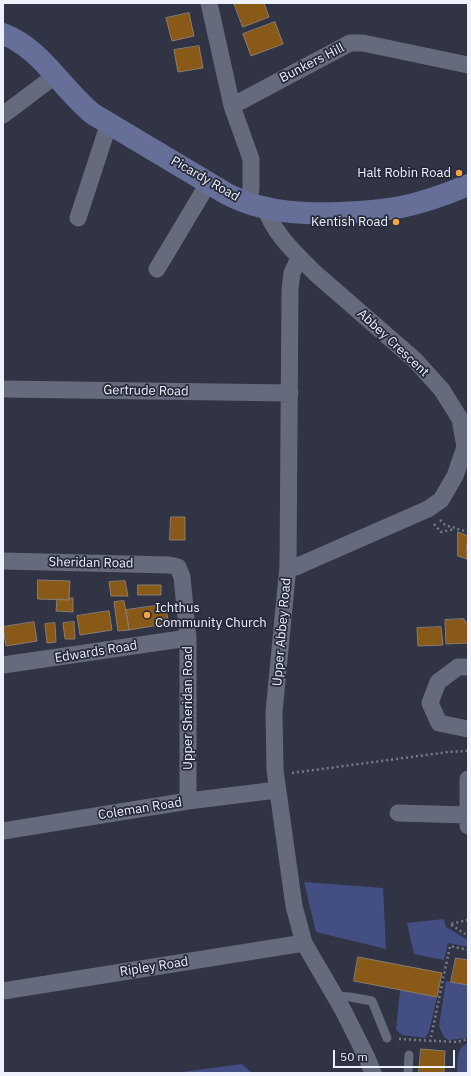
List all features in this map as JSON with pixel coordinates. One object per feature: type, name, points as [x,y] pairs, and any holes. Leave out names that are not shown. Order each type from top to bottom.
[{"type":"main road","name":"Picardy Road","points":[[3,34],[26,46],[56,75],[79,102],[93,114],[227,194],[256,205],[280,211],[314,214],[376,210],[401,207],[468,185]]},
{"type":"street","points":[[209,3],[232,106],[251,159],[251,187],[256,205]]},
{"type":"street","name":"Bunkers Hill","points":[[232,106],[350,43],[363,43],[468,65]]},
{"type":"street","points":[[3,115],[56,75]]},
{"type":"street","points":[[78,218],[109,123]]},
{"type":"street","points":[[157,269],[209,182]]},
{"type":"street","name":"Abbey Crescent","points":[[256,205],[299,258],[415,360],[442,390],[460,420],[467,447],[455,476],[441,500],[428,509],[296,567],[288,566]]},
{"type":"street","name":"Upper Abbey Road","points":[[299,258],[292,273],[290,289],[288,566],[274,712],[274,770],[294,906],[304,943],[336,996],[368,1058],[373,1073]]},
{"type":"street","name":"Gertrude Road","points":[[3,389],[290,393]]},
{"type":"street","name":"Sheridan Road","points":[[3,561],[169,565],[178,568]]},
{"type":"street","name":"Upper Sheridan Road","points":[[178,568],[182,577],[188,638],[188,801]]},
{"type":"street","name":"Edwards Road","points":[[3,665],[188,638]]},
{"type":"street","points":[[468,667],[458,667],[438,682],[430,703],[439,723],[468,729]]},
{"type":"street","points":[[398,813],[468,821],[468,779]]},
{"type":"street","name":"Coleman Road","points":[[3,831],[188,801],[277,790]]},
{"type":"street","name":"Ripley Road","points":[[3,991],[304,943]]},
{"type":"lane","points":[[336,996],[372,1001],[387,1038]]},
{"type":"lane","points":[[408,1073],[409,1055]]},
{"type":"path","points":[[444,525],[468,532]]},
{"type":"path","points":[[436,526],[441,532],[458,529]]},
{"type":"path","points":[[286,774],[448,752],[468,751]]},
{"type":"path","points":[[468,920],[450,924],[468,936]]},
{"type":"path","points":[[430,1042],[450,946],[468,950]]},
{"type":"path","points":[[387,1038],[430,1042],[457,1042],[468,1039]]},
{"type":"shaded area","points":[[304,882],[383,888],[386,949],[316,932]]},
{"type":"shaded area","points":[[444,919],[446,927],[468,940],[468,947],[448,943],[444,960],[414,954],[407,923]]},
{"type":"shaded area","points":[[446,981],[468,985],[468,1038],[448,1040],[444,1037],[439,1026]]},
{"type":"shaded area","points":[[400,990],[437,997],[429,1032],[425,1038],[402,1035],[396,1030]]},
{"type":"shaded area","points":[[468,1043],[468,1073],[457,1073],[458,1059],[461,1048]]},
{"type":"shaded area","points":[[242,1064],[252,1073],[175,1073]]},
{"type":"building","points":[[234,3],[264,3],[269,17],[243,27]]},
{"type":"building","points":[[189,13],[194,36],[172,41],[166,18]]},
{"type":"building","points":[[275,22],[283,44],[251,56],[243,34]]},
{"type":"building","points":[[199,46],[203,68],[178,72],[174,50]]},
{"type":"building","points":[[171,517],[185,517],[185,540],[170,540]]},
{"type":"building","points":[[458,532],[468,536],[467,559],[458,556]]},
{"type":"building","points":[[468,536],[468,560],[466,553]]},
{"type":"building","points":[[38,580],[70,581],[69,600],[38,599]]},
{"type":"building","points":[[125,581],[128,596],[111,596],[109,582]]},
{"type":"building","points":[[138,585],[161,585],[161,595],[138,595]]},
{"type":"building","points":[[69,598],[73,598],[73,612],[56,611],[57,599],[69,600]]},
{"type":"building","points":[[124,601],[129,630],[118,631],[114,602]]},
{"type":"building","name":"Ichthus Community Church","points":[[162,605],[163,610],[166,609],[168,620],[164,619],[165,624],[129,630],[126,610]]},
{"type":"building","points":[[109,611],[112,630],[80,635],[77,616]]},
{"type":"building","points":[[464,619],[465,622],[468,622],[468,643],[446,644],[445,620]]},
{"type":"building","points":[[34,622],[37,641],[6,646],[3,627]]},
{"type":"building","points":[[74,622],[75,639],[65,639],[63,623]]},
{"type":"building","points":[[55,623],[56,642],[47,643],[45,624]]},
{"type":"building","points":[[441,627],[443,645],[418,646],[417,628]]},
{"type":"building","points":[[358,957],[442,973],[437,997],[354,981]]},
{"type":"building","points":[[456,958],[468,960],[468,985],[451,982]]},
{"type":"building","points":[[421,1049],[445,1051],[444,1073],[419,1073]]},
{"type":"place","name":"Halt Robin Road","points":[[459,173]]},
{"type":"place","name":"Kentish Road","points":[[396,222]]},
{"type":"place","name":"Ichthus Community Church","points":[[147,615]]}]
